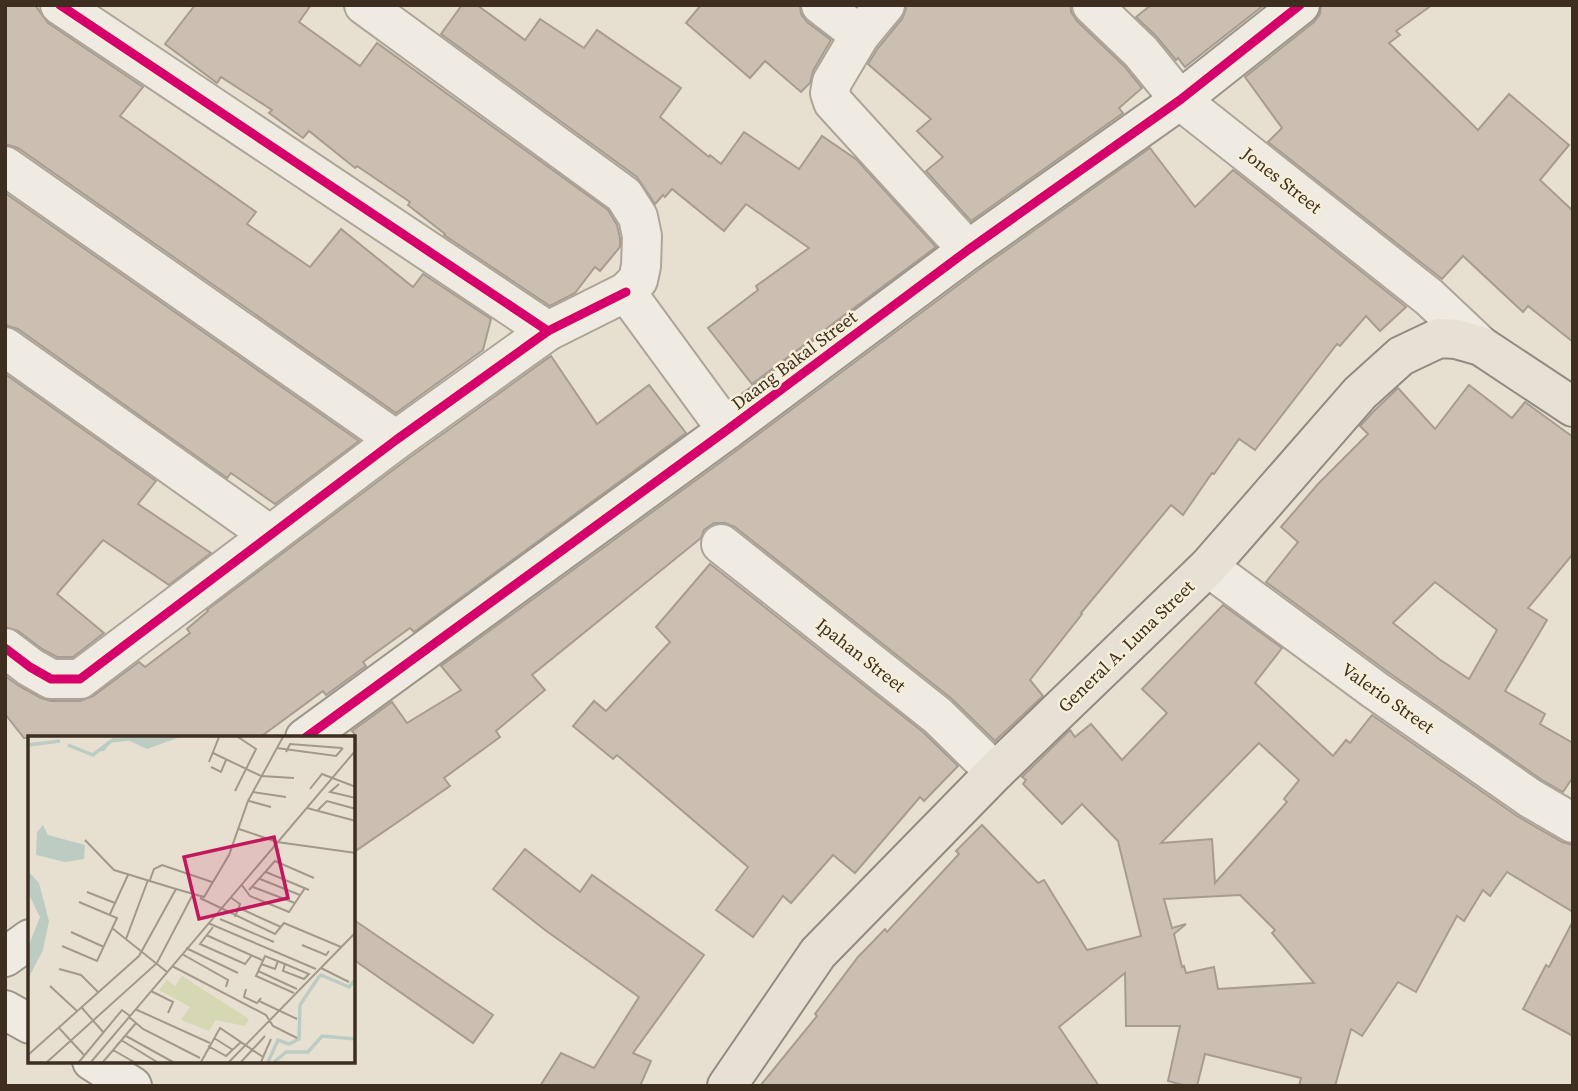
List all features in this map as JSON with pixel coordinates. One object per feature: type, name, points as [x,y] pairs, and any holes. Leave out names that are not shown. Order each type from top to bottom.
[{"type":"main road","name":"General A. Luna Street","points":[[727,1086],[818,953],[995,772],[1208,567],[1360,393],[1401,356],[1439,338],[1456,339],[1481,346],[1573,407]]},
{"type":"street","points":[[60,5],[548,331]]},
{"type":"street","points":[[5,648],[51,679],[80,679],[396,440],[548,331],[625,292],[638,280],[642,236],[638,217],[624,195],[364,5]]},
{"type":"street","points":[[821,5],[860,35]]},
{"type":"street","points":[[885,5],[860,35],[832,82],[830,93],[833,102],[968,250]]},
{"type":"street","name":"Jones Street","points":[[1092,5],[1141,52],[1180,100],[1429,297],[1481,346]]},
{"type":"street","name":"Daang Bakal Street","points":[[306,736],[968,250],[1180,100],[1300,5]]},
{"type":"street","points":[[5,166],[396,440]]},
{"type":"street","points":[[625,292],[727,429]]},
{"type":"street","points":[[5,347],[270,535]]},
{"type":"street","name":"Ipahan Street","points":[[721,544],[938,716],[995,772]]},
{"type":"street","name":"Valerio Street","points":[[1208,567],[1375,690],[1531,798],[1573,823]]},
{"type":"street","points":[[5,957],[28,940]]},
{"type":"street","points":[[5,1010],[28,1023]]},
{"type":"street","points":[[95,1063],[132,1086]]},
{"type":"building","points":[[5,5],[35,5],[48,23],[143,87],[120,116],[256,212],[247,224],[310,267],[341,229],[413,287],[423,274],[491,319],[483,350],[396,413],[18,148],[5,144]]},
{"type":"building","points":[[195,5],[311,5],[299,22],[360,66],[377,43],[608,210],[617,225],[620,247],[600,271],[595,267],[575,293],[550,306],[444,235],[408,205],[410,202],[357,166],[355,168],[309,131],[303,138],[269,113],[272,110],[221,77],[217,83],[165,44]]},
{"type":"building","points":[[462,5],[477,5],[525,40],[540,19],[584,48],[597,30],[681,88],[660,117],[721,164],[744,132],[799,169],[822,136],[857,160],[936,247],[752,384],[708,328],[758,290],[756,286],[809,248],[746,204],[724,231],[672,189],[655,204],[637,177],[441,34]]},
{"type":"building","points":[[701,5],[800,5],[801,14],[807,22],[831,40],[813,71],[810,83],[801,92],[765,61],[750,78],[686,23]]},
{"type":"building","points":[[906,5],[1071,5],[1071,12],[1077,21],[1125,67],[1142,88],[1119,108],[1123,113],[971,221],[926,171],[943,157],[917,131],[931,119],[868,64],[902,19]]},
{"type":"building","points":[[1151,5],[1264,5],[1185,67],[1136,17]]},
{"type":"building","points":[[1321,5],[1432,5],[1396,31],[1400,35],[1389,43],[1478,130],[1509,94],[1569,145],[1540,180],[1573,211],[1573,342],[1528,306],[1523,312],[1463,256],[1442,279],[1268,142],[1282,128],[1245,77],[1314,22],[1320,14]]},
{"type":"building","points":[[1150,148],[1195,207],[1233,170],[1406,307],[1380,331],[1366,316],[1340,346],[1337,344],[1255,450],[1239,439],[1183,515],[1171,505],[1081,613],[1030,680],[1043,696],[995,741],[952,699],[735,527],[714,523],[704,530],[701,538],[532,675],[545,690],[496,731],[500,737],[444,778],[450,786],[355,851],[355,736],[352,731],[392,702],[407,723],[461,690],[441,666],[981,268]]},
{"type":"building","points":[[5,193],[359,441],[275,504],[231,473],[227,478],[18,329],[5,325]]},
{"type":"building","points":[[551,356],[597,424],[649,385],[686,433],[414,632],[410,628],[363,662],[366,666],[326,695],[323,691],[262,736],[24,738],[5,714],[5,676],[41,698],[51,701],[80,701],[93,696],[139,662],[145,667],[190,633],[187,629],[207,610],[409,458]]},
{"type":"building","points":[[5,374],[156,481],[138,504],[211,553],[169,585],[103,540],[57,594],[104,633],[73,657],[57,657],[18,631],[5,627]]},
{"type":"building","points":[[1469,385],[1512,418],[1525,402],[1573,437],[1573,554],[1528,608],[1547,620],[1505,691],[1545,714],[1540,724],[1573,743],[1573,777],[1563,792],[1388,672],[1266,582],[1298,542],[1281,527],[1318,484],[1368,434],[1360,426],[1398,388],[1435,429]],"holes":[[[1435,582],[1497,630],[1469,679],[1393,623]]]},
{"type":"building","points":[[710,564],[923,732],[958,766],[924,801],[920,797],[855,873],[833,855],[791,903],[783,896],[753,937],[716,910],[748,867],[617,755],[613,759],[573,726],[594,701],[606,711],[670,642],[656,627]]},
{"type":"building","points":[[1223,605],[1282,648],[1255,683],[1333,756],[1346,740],[1350,743],[1372,715],[1517,816],[1562,842],[1573,845],[1573,912],[1507,872],[1490,896],[1483,890],[1464,921],[1457,916],[1416,992],[1398,982],[1362,1036],[1351,1029],[1335,1086],[1299,1086],[1301,1078],[1205,1054],[1197,1086],[1168,1081],[1180,1026],[1126,1026],[1125,973],[1059,1027],[1099,1086],[760,1086],[817,1016],[815,1014],[858,957],[885,929],[887,932],[959,854],[956,851],[982,825],[1038,883],[1044,880],[1087,950],[1141,936],[1118,841],[1082,804],[1062,824],[1023,784],[1026,780],[1022,777],[1070,730],[1075,737],[1091,724],[1122,760],[1167,713],[1142,689]],"holes":[[[1259,743],[1299,780],[1284,799],[1287,802],[1215,883],[1212,839],[1161,843]],[[1240,895],[1275,930],[1272,933],[1314,983],[1218,989],[1214,967],[1186,973],[1174,934],[1186,924],[1172,928],[1164,899]]]},
{"type":"building","points":[[525,849],[580,892],[592,875],[704,955],[633,1053],[651,1061],[640,1086],[540,1086],[561,1053],[594,1068],[639,997],[493,889]]},
{"type":"building","points":[[355,921],[493,1015],[473,1043],[355,961]]},
{"type":"building","points":[[1573,921],[1573,1036],[1523,1009]]},
{"type":"cycle path","points":[[60,5],[548,331]]},
{"type":"cycle path","points":[[308,736],[968,250],[1180,100],[1300,5]]},
{"type":"cycle path","points":[[5,648],[51,679],[80,679],[396,440],[548,331],[626,292]]}]
